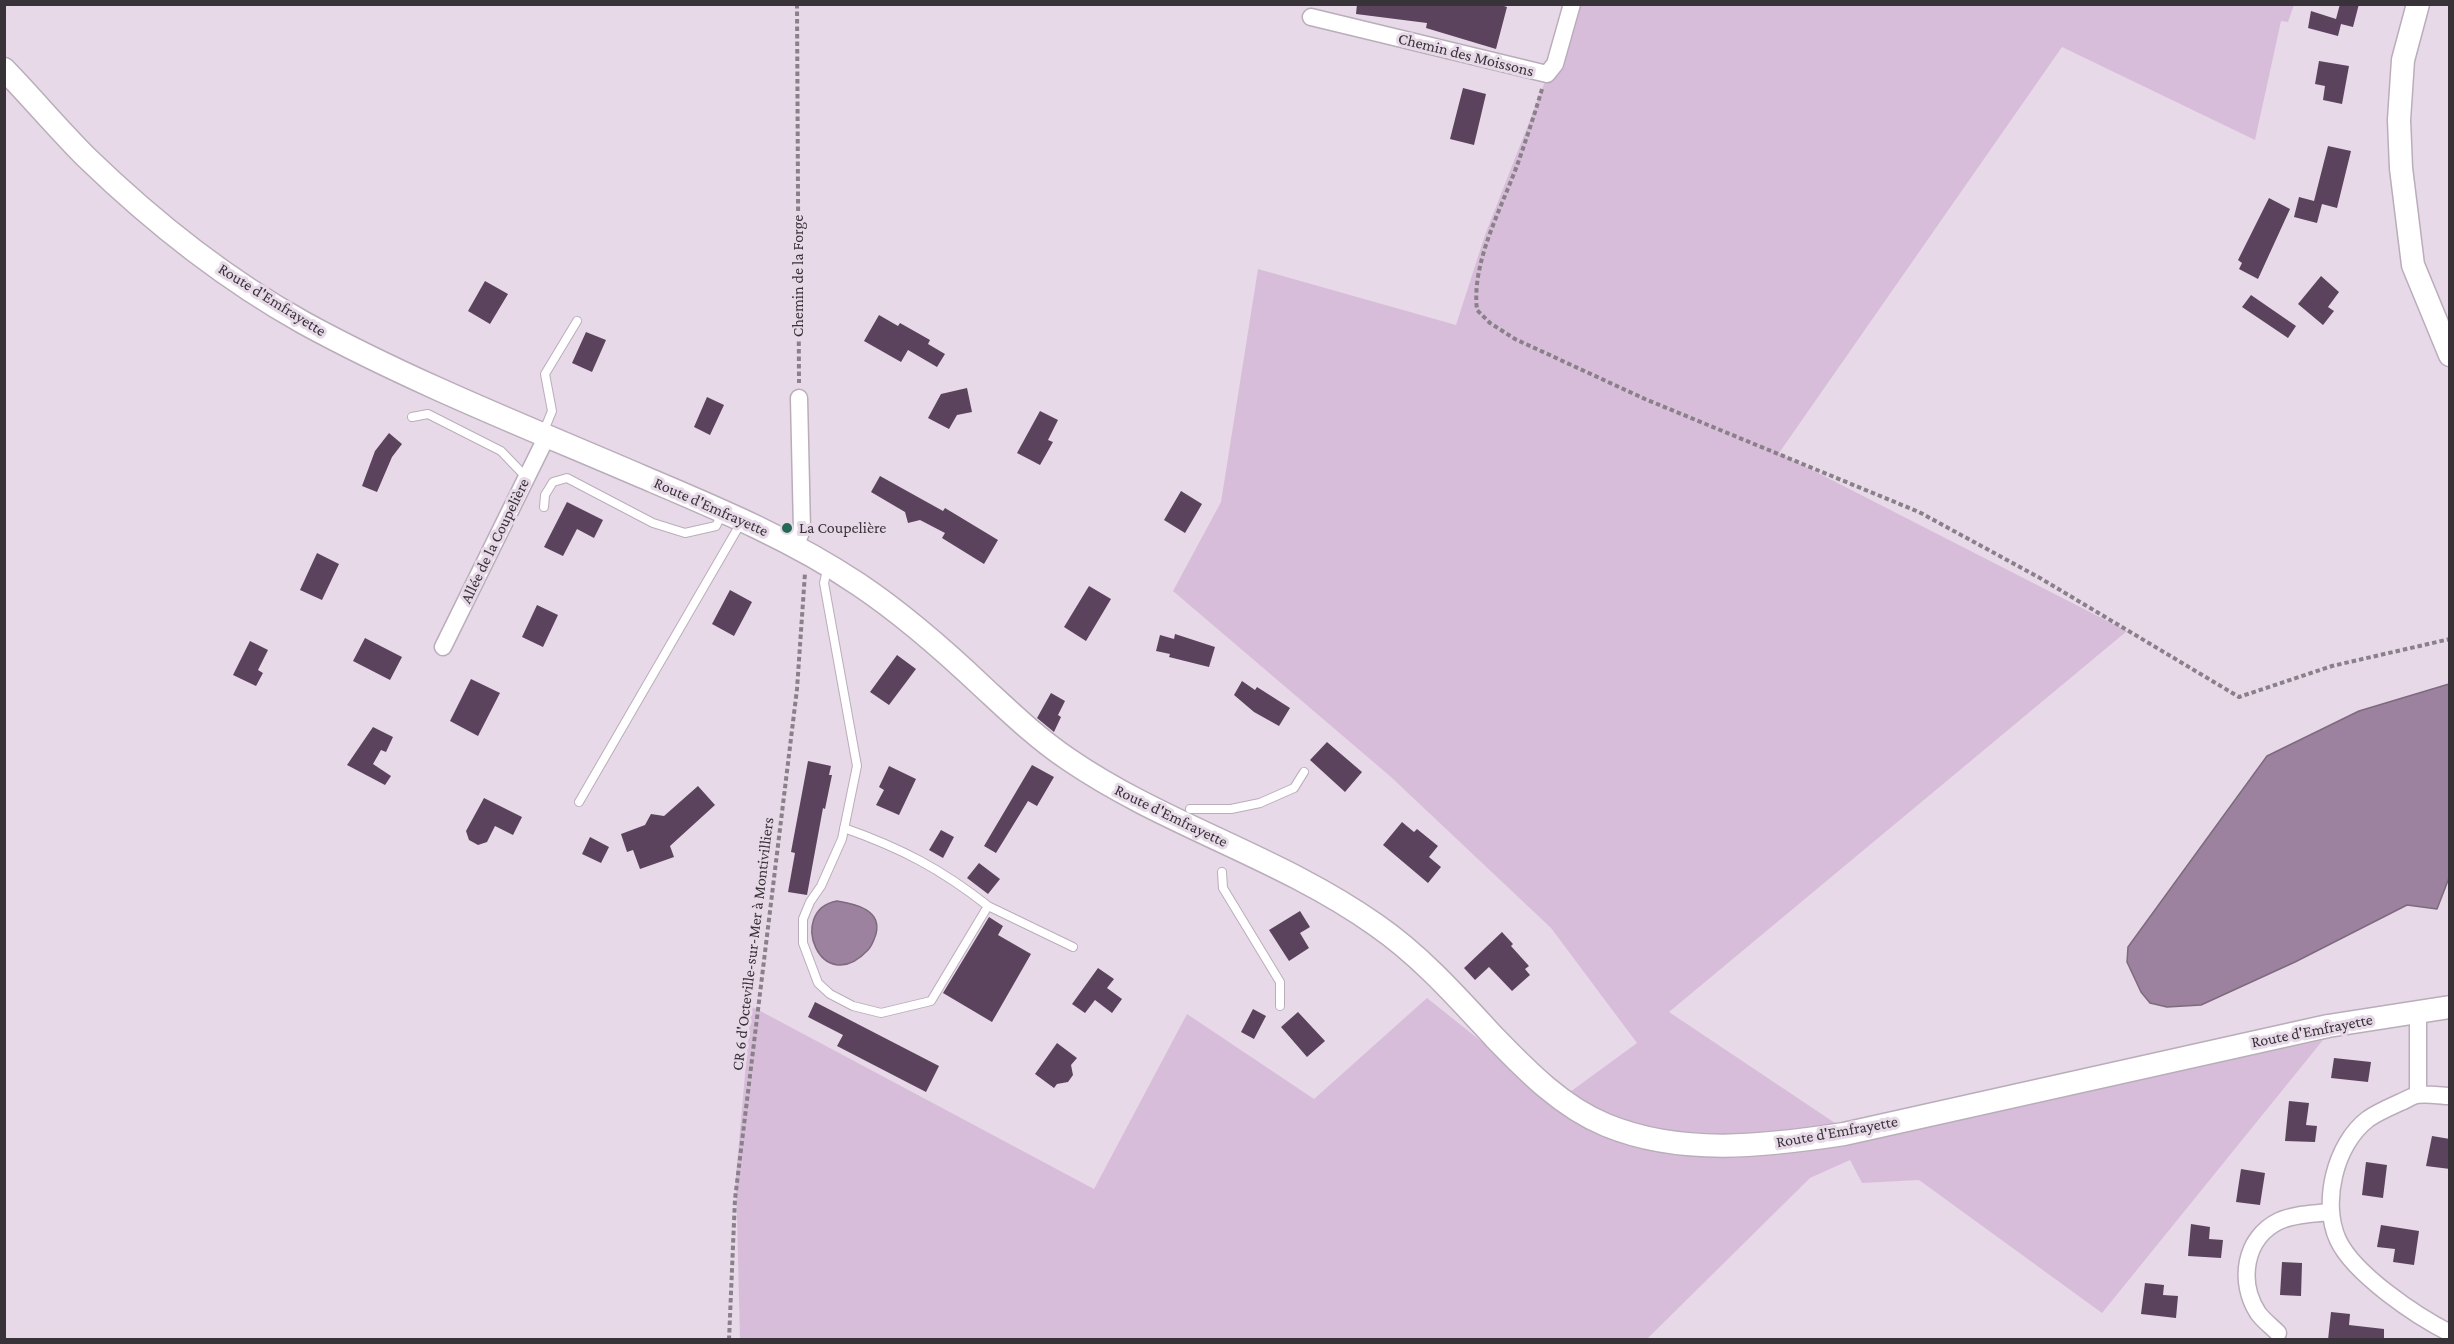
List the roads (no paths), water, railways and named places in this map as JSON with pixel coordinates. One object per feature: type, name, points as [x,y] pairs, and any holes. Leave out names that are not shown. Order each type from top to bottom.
[{"type":"street","name":"Chemin des Moissons","points":[[1311,17],[1547,75],[1555,64],[1572,4]]},
{"type":"street","points":[[2418,4],[2403,60],[2399,120],[2401,168],[2413,265],[2450,355]]},
{"type":"street","name":"Route d'Emfrayette","points":[[4,69],[82,153],[116,185],[158,222],[225,272],[298,320],[361,352],[544,435],[732,516],[801,549],[862,586],[920,631],[1026,728],[1066,758],[1123,794],[1316,888],[1377,925],[1444,984],[1546,1087],[1578,1111],[1607,1126],[1681,1145],[1778,1144],[1844,1134],[2328,1026],[2450,1007]]},
{"type":"street","points":[[799,398],[801,549]]},
{"type":"street","name":"Allée de la Coupelière","points":[[443,647],[526,477],[544,435]]},
{"type":"street","points":[[2418,1011],[2418,1095]]},
{"type":"street","points":[[2450,1096],[2418,1095],[2367,1120],[2351,1138],[2338,1163],[2333,1178],[2330,1212],[2338,1241],[2355,1263],[2385,1291],[2427,1322],[2450,1333]]},
{"type":"street","points":[[2278,1332],[2259,1315],[2252,1302],[2246,1281],[2247,1258],[2255,1243],[2268,1228],[2280,1220],[2330,1212]]},
{"type":"lane","points":[[544,435],[552,411],[545,374],[577,321]]},
{"type":"lane","points":[[412,417],[428,414],[501,451],[526,477]]},
{"type":"lane","points":[[544,507],[545,495],[553,482],[567,478],[653,523],[684,533],[716,526],[732,516]]},
{"type":"lane","points":[[579,802],[732,516]]},
{"type":"lane","points":[[828,565],[824,583],[857,766],[844,828],[821,886],[803,919],[804,943],[810,967],[818,983],[830,994],[854,1006],[880,1013],[931,1001],[988,906]]},
{"type":"lane","points":[[1190,809],[1231,809],[1260,803],[1294,788],[1304,772]]},
{"type":"lane","points":[[844,828],[912,855],[953,879],[988,906],[1073,947]]},
{"type":"lane","points":[[1222,872],[1223,888],[1280,982],[1280,1006]]},
{"type":"place","name":"La Coupelière","points":[[787,528]]}]
